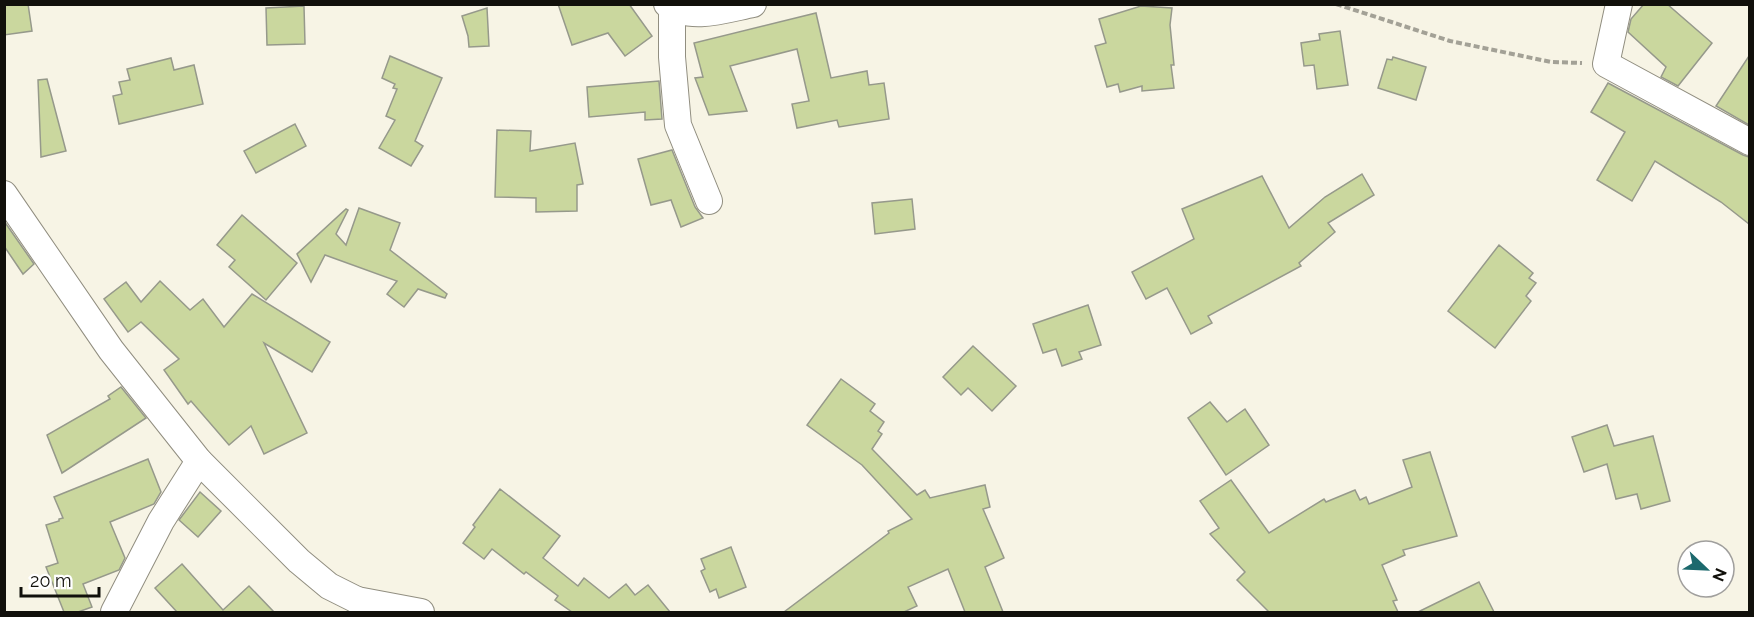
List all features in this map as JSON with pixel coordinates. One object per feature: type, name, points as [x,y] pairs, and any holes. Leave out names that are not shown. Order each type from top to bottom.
[{"type":"street","points":[[709,201],[678,125],[670,6],[691,14],[753,4]]},
{"type":"street","points":[[1619,4],[1606,64],[1749,142]]},
{"type":"street","points":[[4,194],[111,350],[199,461],[299,561],[330,586],[363,606],[421,612]]},
{"type":"street","points":[[114,612],[161,521],[199,461]]},
{"type":"path","points":[[1336,4],[1450,41],[1551,62],[1606,64]]},
{"type":"building","points":[[4,4],[28,4],[32,31],[4,35]]},
{"type":"building","points":[[558,4],[629,4],[652,36],[625,56],[608,33],[572,45]]},
{"type":"building","points":[[1644,4],[1667,4],[1712,43],[1678,86],[1661,77],[1666,67],[1628,32],[1631,19]]},
{"type":"building","points":[[304,6],[305,44],[267,45],[266,8]]},
{"type":"building","points":[[1141,6],[1172,8],[1170,25],[1174,65],[1171,65],[1174,88],[1142,91],[1142,86],[1120,92],[1118,84],[1107,87],[1095,46],[1106,43],[1099,19]]},
{"type":"building","points":[[487,8],[489,46],[469,47],[462,16]]},
{"type":"building","points":[[816,13],[831,78],[867,71],[869,85],[884,83],[889,119],[839,127],[837,120],[797,128],[792,104],[809,101],[797,49],[730,66],[747,111],[709,115],[695,78],[703,77],[694,43]]},
{"type":"building","points":[[1340,31],[1348,85],[1317,89],[1314,65],[1304,66],[1301,43],[1320,40],[1319,34]]},
{"type":"building","points":[[390,56],[442,78],[415,141],[423,146],[411,166],[379,148],[395,120],[386,116],[397,89],[393,88],[395,84],[382,78]]},
{"type":"building","points":[[1749,56],[1749,125],[1716,106]]},
{"type":"building","points":[[1393,57],[1426,67],[1416,100],[1378,88],[1387,59],[1392,60]]},
{"type":"building","points":[[171,58],[174,70],[194,65],[203,104],[119,124],[113,96],[122,94],[119,82],[130,80],[127,69]]},
{"type":"building","points":[[47,79],[66,151],[41,157],[38,80]]},
{"type":"building","points":[[659,81],[662,119],[645,120],[645,112],[589,117],[587,87]]},
{"type":"building","points":[[1608,83],[1749,157],[1749,224],[1721,202],[1655,161],[1632,201],[1597,180],[1625,132],[1591,112]]},
{"type":"building","points":[[295,124],[306,146],[256,173],[244,151]]},
{"type":"building","points":[[497,130],[531,131],[530,151],[575,143],[583,184],[577,185],[577,211],[536,212],[536,198],[495,197]]},
{"type":"building","points":[[672,150],[695,207],[703,218],[681,227],[671,200],[651,205],[638,159]]},
{"type":"building","points":[[1362,174],[1374,195],[1328,223],[1335,232],[1299,263],[1301,266],[1208,316],[1212,323],[1191,334],[1167,288],[1146,299],[1132,272],[1194,239],[1182,209],[1262,176],[1289,228],[1325,197]]},
{"type":"building","points":[[912,199],[915,229],[875,234],[872,203]]},
{"type":"building","points":[[359,208],[400,223],[390,250],[447,294],[445,298],[418,289],[404,307],[387,294],[397,281],[325,255],[311,282],[297,254],[346,209],[348,210],[336,234],[346,245]]},
{"type":"building","points":[[242,215],[297,263],[266,300],[229,267],[235,260],[217,245]]},
{"type":"building","points":[[4,221],[34,264],[23,274],[4,246]]},
{"type":"building","points":[[1499,245],[1533,273],[1529,278],[1536,283],[1526,296],[1531,301],[1495,348],[1448,311]]},
{"type":"building","points":[[160,281],[190,310],[203,299],[224,327],[252,294],[330,342],[312,372],[264,343],[307,433],[264,454],[251,426],[229,445],[191,401],[188,404],[164,370],[179,359],[141,322],[128,332],[104,299],[126,282],[141,302]]},
{"type":"building","points":[[1088,305],[1101,345],[1079,352],[1082,359],[1062,366],[1056,349],[1043,353],[1033,324]]},
{"type":"building","points":[[973,346],[1016,386],[992,411],[968,388],[961,395],[943,377]]},
{"type":"building","points":[[841,379],[875,404],[870,411],[884,422],[878,431],[882,434],[872,449],[917,495],[925,490],[930,498],[985,485],[990,507],[983,509],[1004,558],[985,567],[1003,612],[965,612],[948,569],[908,587],[917,606],[904,612],[784,612],[889,533],[888,531],[912,519],[862,465],[807,425]]},
{"type":"building","points":[[121,387],[146,418],[62,473],[47,435],[110,399],[108,396]]},
{"type":"building","points":[[1210,402],[1227,422],[1245,409],[1269,445],[1226,475],[1188,418]]},
{"type":"building","points":[[1607,425],[1614,446],[1653,436],[1670,501],[1641,509],[1637,494],[1616,499],[1607,464],[1584,472],[1572,437]]},
{"type":"building","points":[[1430,452],[1457,536],[1403,550],[1405,555],[1382,565],[1397,600],[1393,601],[1398,612],[1269,612],[1237,580],[1245,572],[1210,534],[1219,528],[1200,501],[1231,480],[1269,533],[1324,499],[1326,502],[1355,490],[1360,500],[1366,497],[1369,504],[1412,487],[1403,460]]},
{"type":"building","points":[[148,459],[161,492],[154,504],[110,522],[125,558],[119,570],[83,584],[92,607],[78,612],[64,612],[46,567],[58,563],[46,525],[63,518],[54,497]]},
{"type":"building","points":[[500,489],[560,536],[543,558],[578,586],[584,578],[609,598],[626,584],[635,595],[648,585],[670,612],[572,612],[555,600],[558,596],[526,572],[524,574],[492,549],[484,559],[463,543],[475,527],[473,525]]},
{"type":"building","points":[[200,492],[221,511],[198,537],[179,520]]},
{"type":"building","points":[[731,547],[746,587],[719,598],[716,589],[710,592],[701,571],[705,569],[701,559]]},
{"type":"building","points":[[182,564],[223,610],[249,586],[274,612],[177,612],[155,588]]},
{"type":"building","points":[[1479,582],[1494,612],[1418,612]]}]
